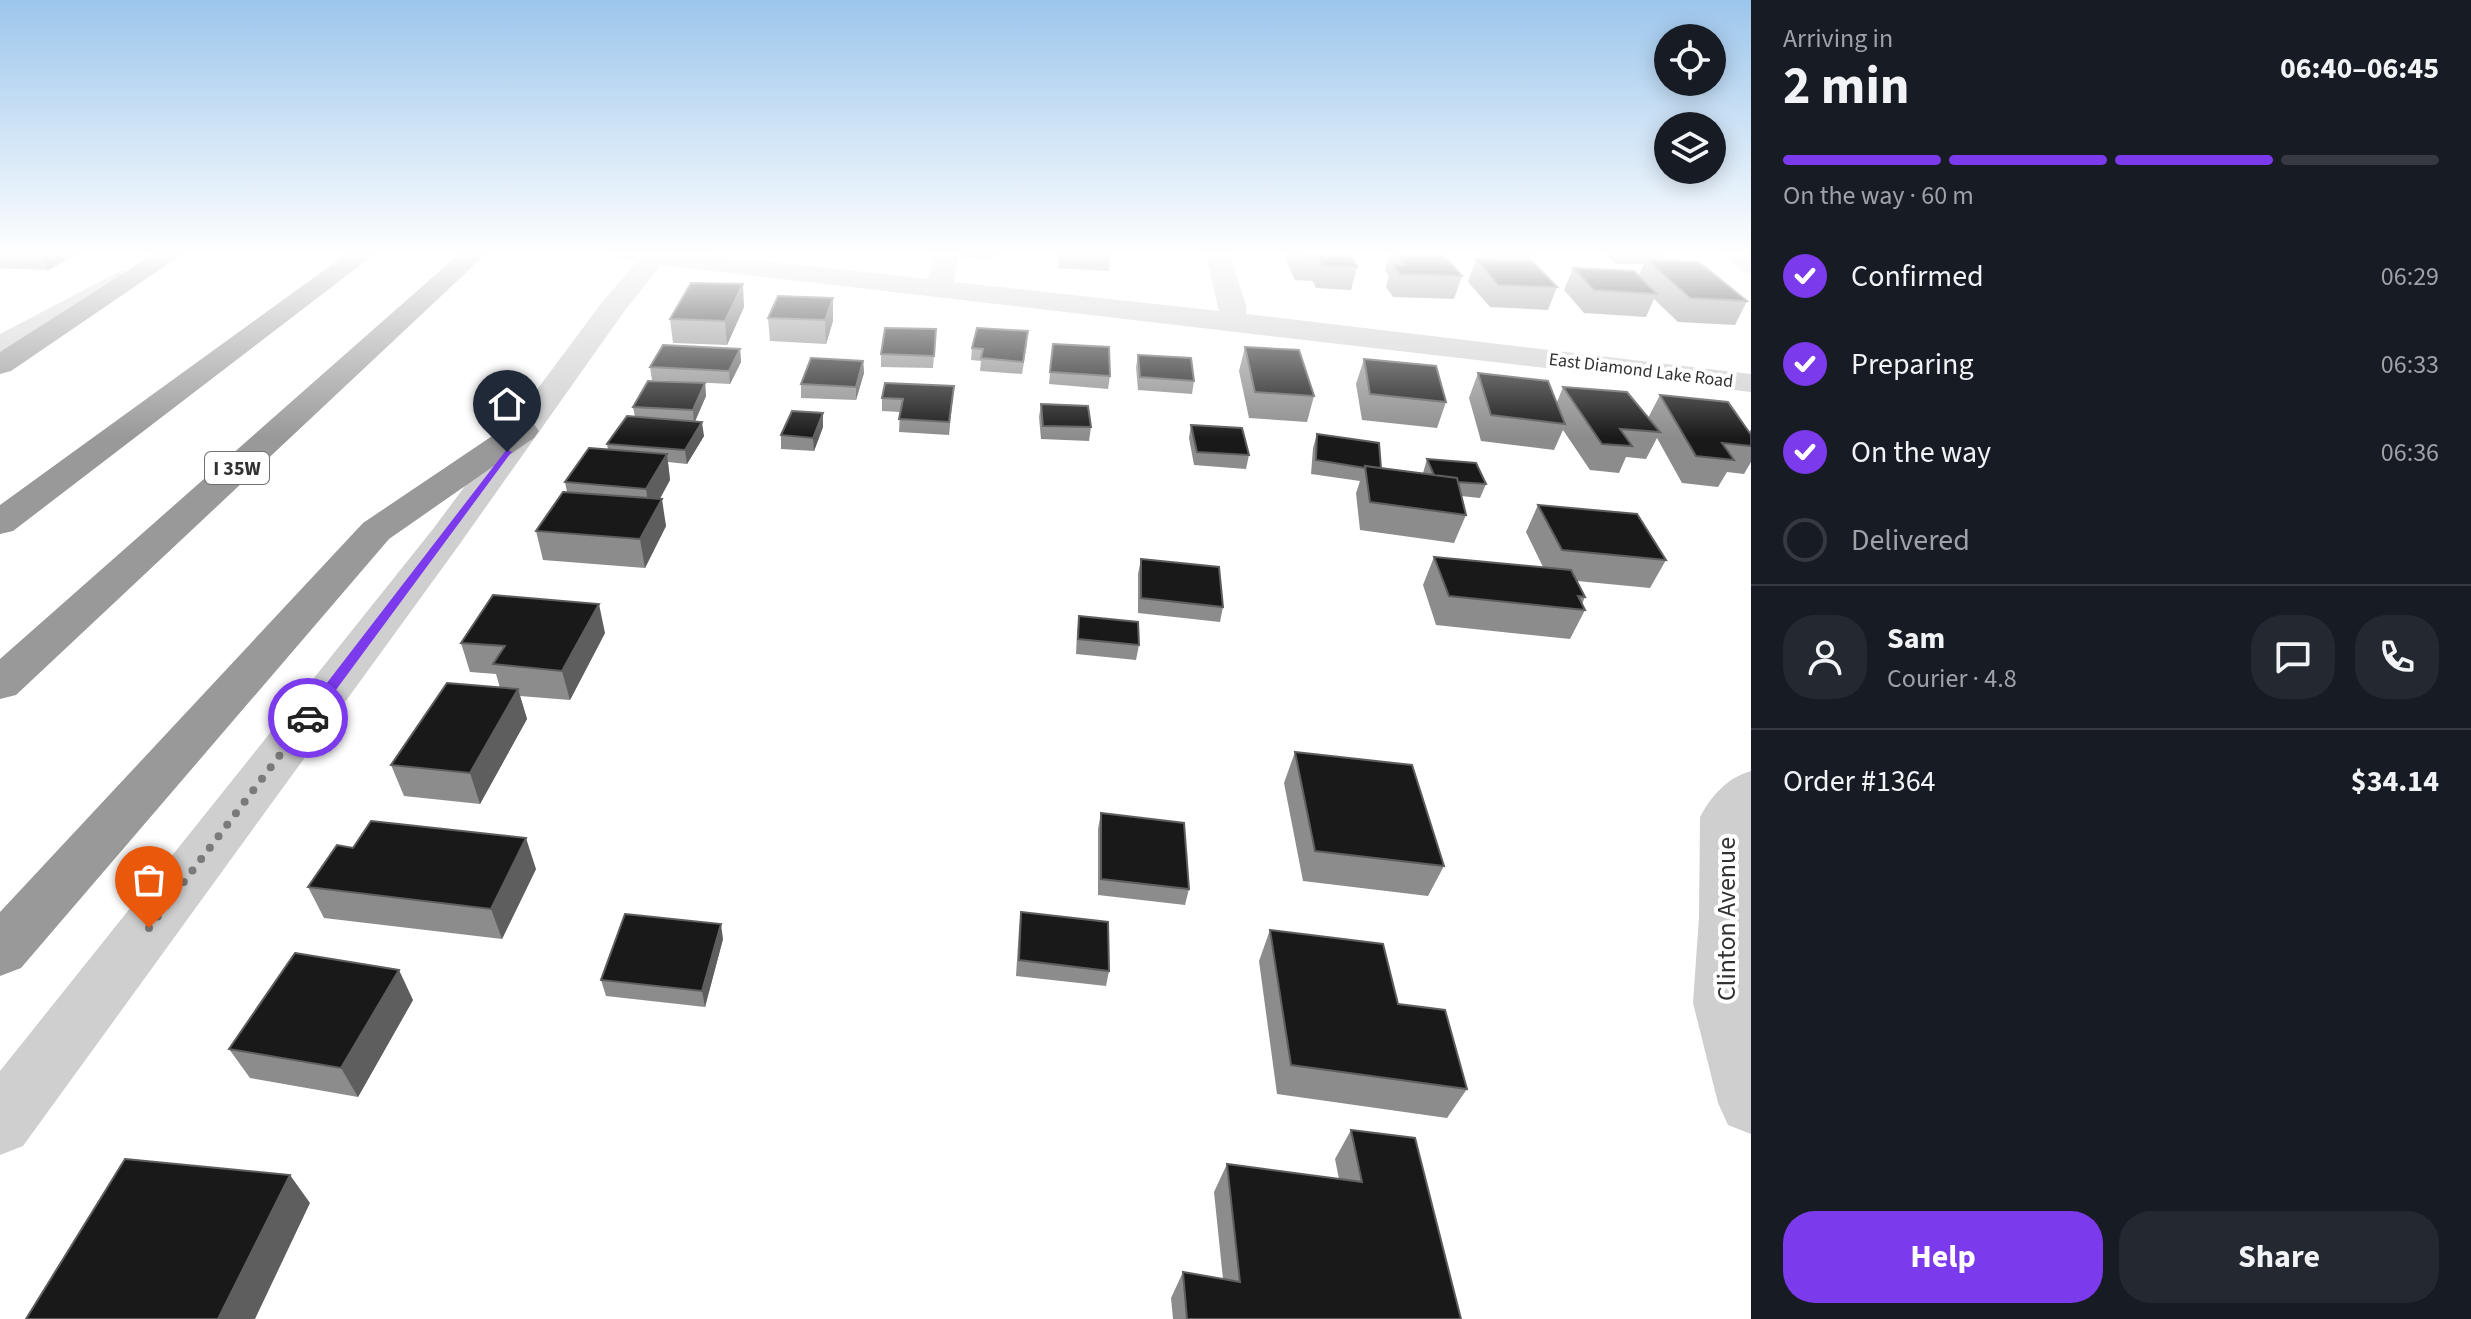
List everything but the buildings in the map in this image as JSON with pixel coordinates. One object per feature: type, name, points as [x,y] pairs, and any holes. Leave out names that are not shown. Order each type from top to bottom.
[{"type":"highway","points":[[0,365],[76,315]]},
{"type":"highway","points":[[0,523],[281,315]]},
{"type":"highway","name":"I 35W","points":[[0,684],[407,315]]},
{"type":"highway","points":[[0,951],[376,531],[522,431]]},
{"type":"street","points":[[0,346],[57,315]]},
{"type":"street","points":[[0,1123],[446,537],[607,315]]},
{"type":"street","name":"East Diamond Lake Road","points":[[1173,315],[1751,383]]},
{"type":"street","points":[[1232,315],[1232,321]]},
{"type":"street","name":"Clinton Avenue","points":[[1751,789],[1726,817],[1727,917],[1723,1003],[1751,1103]]},
{"type":"way so far","points":[[149,928],[308,718]]},
{"type":"route","points":[[308,718],[507,452]]}]
